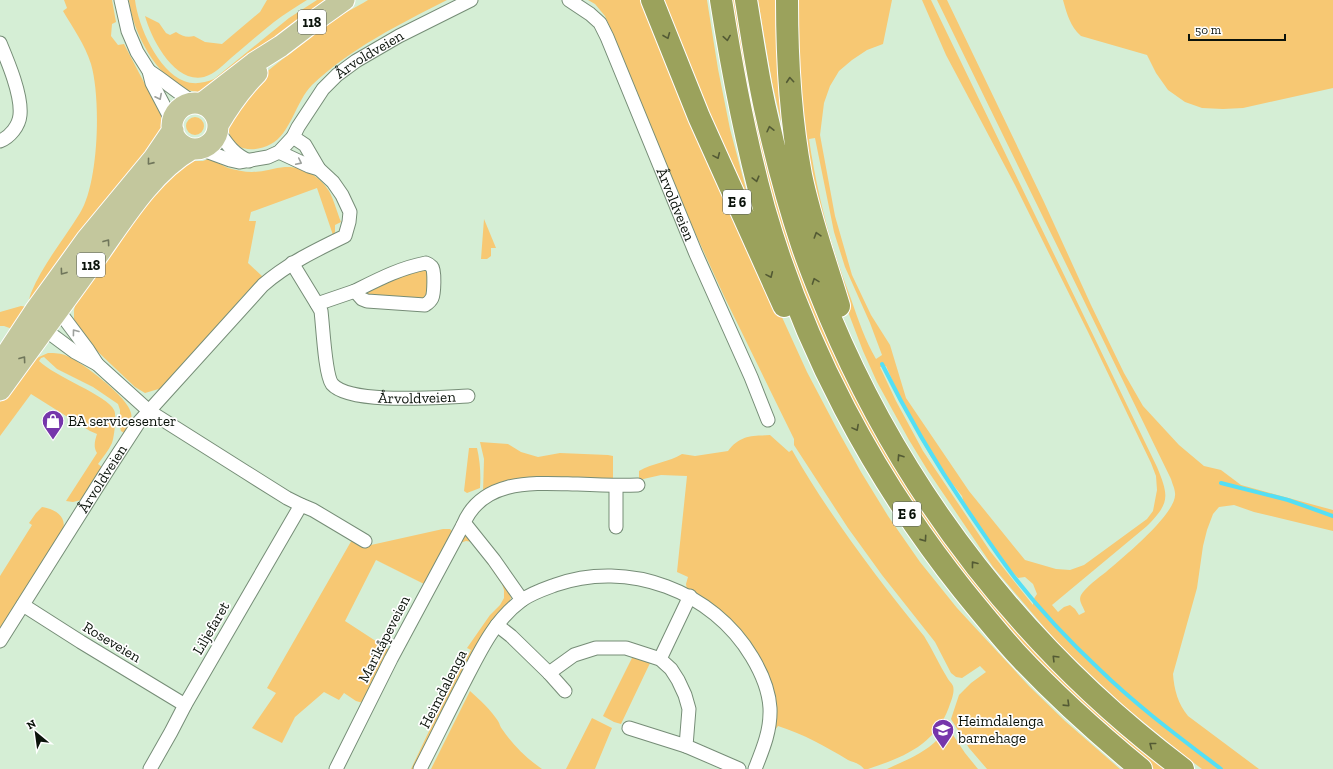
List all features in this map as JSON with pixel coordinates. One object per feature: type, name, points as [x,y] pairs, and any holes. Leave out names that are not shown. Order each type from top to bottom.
[{"type":"highway","name":"E 6","points":[[652,0],[699,117],[771,278],[816,373],[837,394]]},
{"type":"highway","name":"E 6","points":[[721,0],[736,90],[749,153],[784,270],[817,351],[837,394],[863,442],[890,489],[940,560],[991,625],[1064,702],[1100,735],[1141,769]]},
{"type":"highway","name":"E 6","points":[[746,0],[764,106],[776,156],[802,244],[839,339],[858,380],[895,449],[932,506],[973,563],[1003,600],[1054,657],[1093,695],[1148,743],[1183,769]]},
{"type":"highway","name":"E 6","points":[[787,0],[788,66],[801,175],[813,223],[841,312],[858,380]]},
{"type":"main road","name":"118","points":[[0,390],[87,239],[154,158],[173,126],[175,116],[179,110],[189,104],[198,104],[254,62],[282,46],[344,0]]},
{"type":"main road","name":"118","points":[[0,364],[40,320],[58,310],[154,179],[180,156],[206,146],[212,142],[229,106],[245,85],[282,46]]},
{"type":"main road","points":[[198,104],[207,106],[215,114],[218,128]]},
{"type":"main road","points":[[173,126],[175,137],[179,143],[186,147],[196,149]]},
{"type":"street","points":[[121,0],[128,30],[137,52],[149,71],[152,83],[173,126]]},
{"type":"street","name":"Årvoldveien","points":[[196,149],[238,162],[268,157],[279,152],[293,137],[308,110],[323,89],[337,75],[356,61],[399,36],[471,0]]},
{"type":"street","name":"Årvoldveien","points":[[569,0],[590,14],[600,23],[607,37],[696,254],[751,377],[768,420]]},
{"type":"street","points":[[0,43],[19,99],[20,116],[13,132],[0,141]]},
{"type":"street","points":[[149,71],[185,97],[198,104]]},
{"type":"street","points":[[218,128],[230,148],[240,157],[249,160]]},
{"type":"street","name":"Årvoldveien","points":[[0,640],[139,422],[263,285],[274,275],[292,263],[345,236],[350,212],[342,195],[333,182],[319,169],[305,145],[293,137]]},
{"type":"street","name":"Årvoldveien","points":[[279,152],[319,169]]},
{"type":"street","name":"Årvoldveien","points":[[292,263],[321,312],[329,377],[333,384],[340,390],[365,397],[382,398],[468,396]]},
{"type":"street","points":[[317,304],[355,291],[396,271],[411,266],[426,264],[433,268],[433,295],[425,305],[367,301],[362,299],[355,291]]},
{"type":"street","points":[[58,310],[97,364]]},
{"type":"street","points":[[40,320],[75,352],[97,364],[149,411],[287,498],[313,510],[365,541]]},
{"type":"street","name":"Marikåpeveien","points":[[336,769],[391,659],[463,525],[467,514],[481,500],[500,489],[518,484],[638,485]]},
{"type":"street","points":[[616,486],[616,527]]},
{"type":"street","name":"Liljefaret","points":[[150,769],[185,704],[301,505]]},
{"type":"street","points":[[463,525],[466,526],[494,560],[522,600]]},
{"type":"street","name":"Heimdalenga","points":[[420,769],[489,634],[508,613],[522,600],[540,591],[580,578],[604,575],[626,577],[662,584],[690,596],[724,622],[738,636],[760,671],[766,687],[770,707],[769,725],[763,749],[755,769]]},
{"type":"street","points":[[660,659],[690,596]]},
{"type":"street","name":"Roseveien","points":[[23,605],[81,642],[185,704]]},
{"type":"street","points":[[497,625],[511,636],[565,691]]},
{"type":"street","points":[[549,673],[574,655],[596,648],[626,648],[660,659],[678,680],[685,695],[689,709],[686,746]]},
{"type":"street","points":[[629,728],[686,746],[739,769]]},
{"type":"shaded area","points":[[64,0],[112,0],[116,22],[112,24],[111,36],[118,45],[124,44],[161,115],[161,133],[15,330],[0,326],[0,312],[21,306],[28,307],[30,295],[41,272],[80,213],[91,182],[94,162],[97,118],[94,79],[86,50],[63,11],[67,8]]},
{"type":"shaded area","points":[[129,0],[135,0],[140,22],[158,58],[175,76],[184,81],[195,83],[214,79],[289,18],[317,0],[325,0],[202,92],[196,92],[187,90],[176,84],[156,64],[141,39],[135,25]]},
{"type":"shaded area","points":[[267,0],[307,0],[274,22],[215,72],[204,77],[193,77],[183,74],[174,67],[158,47],[145,16],[159,23],[166,33],[170,35],[176,32],[180,35],[189,37],[194,36],[205,42],[222,44],[260,12]]},
{"type":"shaded area","points":[[368,0],[447,0],[359,48],[327,72],[306,92],[288,126],[278,140],[265,147],[252,149],[246,149],[236,144],[229,132],[230,121],[260,78],[329,23]]},
{"type":"shaded area","points":[[588,0],[645,0],[807,372],[861,472],[888,516],[920,562],[957,608],[1029,686],[1065,721],[1120,769],[987,769],[969,748],[951,719],[959,695],[971,683],[986,672],[980,666],[962,678],[956,677],[951,673],[935,642],[882,575],[848,528],[794,445],[794,439],[724,296],[676,191],[605,16],[595,4]]},
{"type":"shaded area","points":[[658,0],[707,0],[718,69],[730,129],[750,204]]},
{"type":"shaded area","points":[[728,0],[737,0],[744,45],[889,455],[1166,769],[1154,769],[1148,765],[1023,649],[963,577],[882,459],[824,348],[774,214]]},
{"type":"shaded area","points":[[758,0],[780,0],[792,170],[772,82]]},
{"type":"shaded area","points":[[796,0],[892,0],[883,44],[867,50],[839,71],[830,86],[824,103],[820,135],[835,216],[852,275],[871,315],[890,345],[906,398],[969,491],[1025,560],[1056,569],[1070,570],[1084,565],[1147,519],[1153,511],[1157,490],[1156,476],[1088,332],[1015,185],[946,55],[922,0],[931,0],[1157,467],[1164,485],[1165,499],[1155,518],[1052,605],[1058,612],[1064,607],[1070,605],[1079,615],[1085,612],[1080,599],[1083,592],[1135,547],[1158,523],[1168,512],[1174,502],[1175,491],[1171,479],[937,0],[947,0],[1044,202],[1091,305],[1124,373],[1143,406],[1179,445],[1204,466],[1221,470],[1241,485],[1333,510],[1333,531],[1254,512],[1234,505],[1219,507],[1213,514],[1207,530],[1203,546],[1197,588],[1173,674],[1174,685],[1179,701],[1188,716],[1259,769],[1202,769],[1186,757],[1124,706],[1060,645],[993,567],[928,471],[909,440],[877,382],[863,351],[834,275],[808,159],[800,95]],"holes":[[[815,138],[834,232],[845,267],[870,323],[882,355],[876,359],[865,337],[837,260],[816,180],[809,139]],[[886,366],[907,414],[931,457],[962,496],[975,521],[1006,565],[1018,578],[1025,577],[1033,584],[1037,594],[1033,600],[1033,605],[990,551],[923,451],[896,401],[880,367]]]},
{"type":"shaded area","points":[[1063,0],[1333,0],[1333,88],[1243,108],[1202,108],[1185,102],[1168,90],[1156,73],[1147,55],[1081,36],[1072,24]]},
{"type":"shaded area","points":[[195,117],[201,120],[204,126],[201,132],[195,135],[189,132],[186,126],[189,120]]},
{"type":"shaded area","points":[[208,159],[228,168],[249,172],[285,167],[304,170],[321,181],[329,191],[341,222],[335,225],[335,232],[333,235],[317,188],[251,212],[249,221],[256,221],[248,263],[263,277],[242,297],[216,329],[162,388],[145,393],[135,387],[96,350],[78,327],[74,319],[76,301],[137,211],[188,161],[203,161]]},
{"type":"shaded area","points":[[484,219],[496,248],[491,248],[491,256],[487,259],[481,259]]},
{"type":"shaded area","points":[[421,269],[425,270],[430,275],[427,299],[365,295],[365,289]]},
{"type":"shaded area","points":[[48,353],[65,355],[83,365],[114,390],[128,406],[131,413],[131,421],[124,433],[121,431],[120,427],[120,410],[118,404],[93,387],[57,369],[44,357],[39,361],[46,367],[92,392],[110,404],[115,413],[114,436],[112,443],[98,464],[103,468],[81,500],[73,502],[66,501],[97,453],[95,441],[97,434],[31,394],[0,436],[0,402],[32,362]]},
{"type":"shaded area","points":[[770,435],[789,452],[792,450],[806,474],[854,546],[924,636],[953,686],[954,691],[943,720],[936,731],[927,740],[917,748],[894,760],[868,769],[864,769],[859,764],[848,760],[822,745],[796,733],[778,726],[775,730],[765,670],[687,590],[686,584],[688,577],[677,572],[687,476],[661,475],[639,480],[639,471],[682,454],[695,456],[728,451],[737,442],[747,437]]},
{"type":"shaded area","points":[[480,442],[508,444],[521,452],[538,457],[560,453],[613,456],[613,481],[483,493],[484,459]]},
{"type":"shaded area","points":[[469,448],[477,448],[480,468],[480,488],[467,493],[464,491]]},
{"type":"shaded area","points":[[42,507],[55,511],[62,517],[64,525],[63,530],[0,630],[0,576],[32,525],[29,523]]},
{"type":"shaded area","points":[[443,529],[450,529],[453,532],[424,584],[376,560],[345,621],[388,649],[391,648],[363,703],[356,701],[344,693],[339,700],[324,692],[295,717],[282,743],[252,728],[276,693],[267,688],[353,538],[365,544],[371,545]]},
{"type":"shaded area","points":[[464,536],[470,536],[509,590],[511,598],[415,769],[411,769],[449,689],[471,650],[467,648],[504,598],[502,584],[473,542],[466,541],[460,543]]},
{"type":"shaded area","points":[[634,654],[651,661],[621,724],[603,716]]},
{"type":"shaded area","points":[[470,691],[492,713],[515,746],[542,769],[431,769]]},
{"type":"shaded area","points":[[592,718],[612,728],[595,769],[566,769]]},
{"type":"shaded area","name":"Heimdalenga barnehage","points":[[947,726],[978,769],[887,769],[914,756],[933,744]]},
{"type":"waterway","points":[[882,364],[922,439],[968,511],[1015,578],[1034,602],[1113,683],[1158,721],[1221,769]]},
{"type":"waterway","points":[[1221,483],[1288,500],[1333,516]]},
{"type":"place","name":"BA servicesenter","points":[[53,440]]},
{"type":"place","name":"Heimdalenga barnehage","points":[[943,750]]}]
